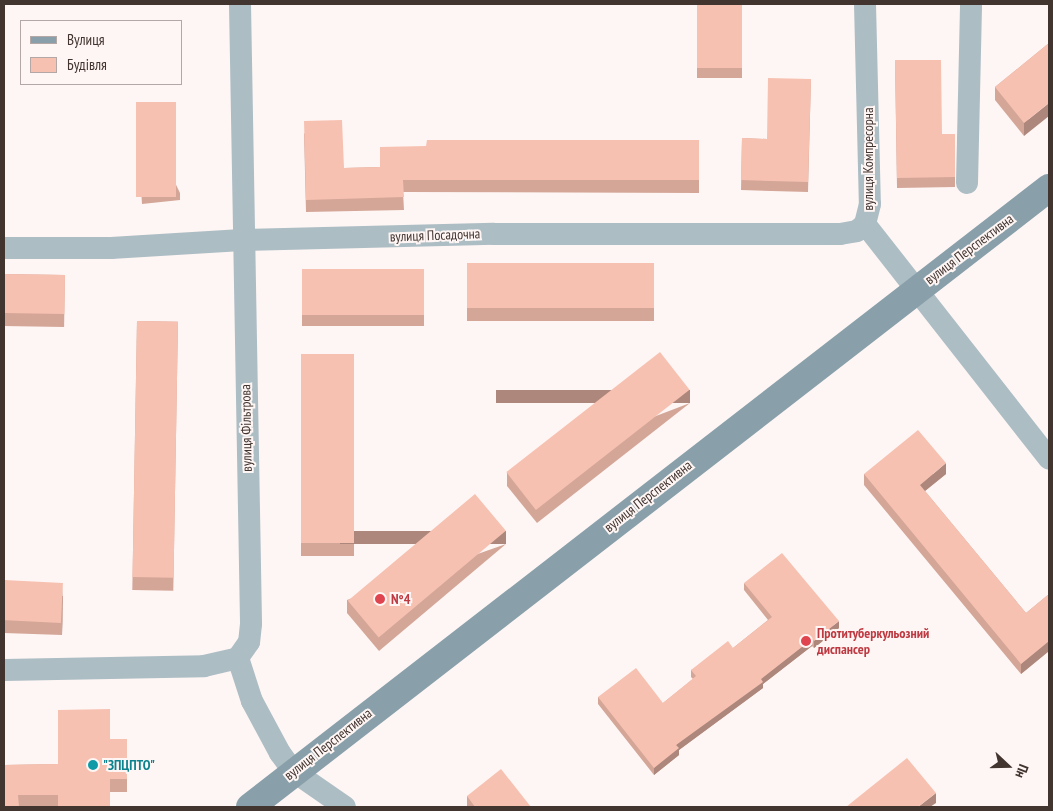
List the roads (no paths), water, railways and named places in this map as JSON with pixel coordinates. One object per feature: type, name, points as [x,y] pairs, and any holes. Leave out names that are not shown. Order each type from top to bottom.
[{"type":"street","name":"вулиця Фільтрова","points":[[238,658],[249,642],[251,624],[242,240],[240,4]]},
{"type":"street","name":"вулиця Компресорна","points":[[865,4],[870,204],[865,224],[1049,459]]},
{"type":"street","points":[[967,183],[971,4]]},
{"type":"street","name":"вулиця Перспективна","points":[[250,807],[293,771],[1049,188]]},
{"type":"street","name":"вулиця Посадочна","points":[[4,248],[111,248],[242,240],[494,234],[840,234],[857,231],[865,224]]},
{"type":"street","points":[[4,670],[204,666],[238,658],[252,701],[293,771],[345,807]]},
{"type":"place","name":"N°4","points":[[380,599]]},
{"type":"place","name":"Протитуберкульозний диспансер","points":[[806,641]]},
{"type":"place","name":"\"ЗПЦПТО\"","points":[[93,765]]}]
